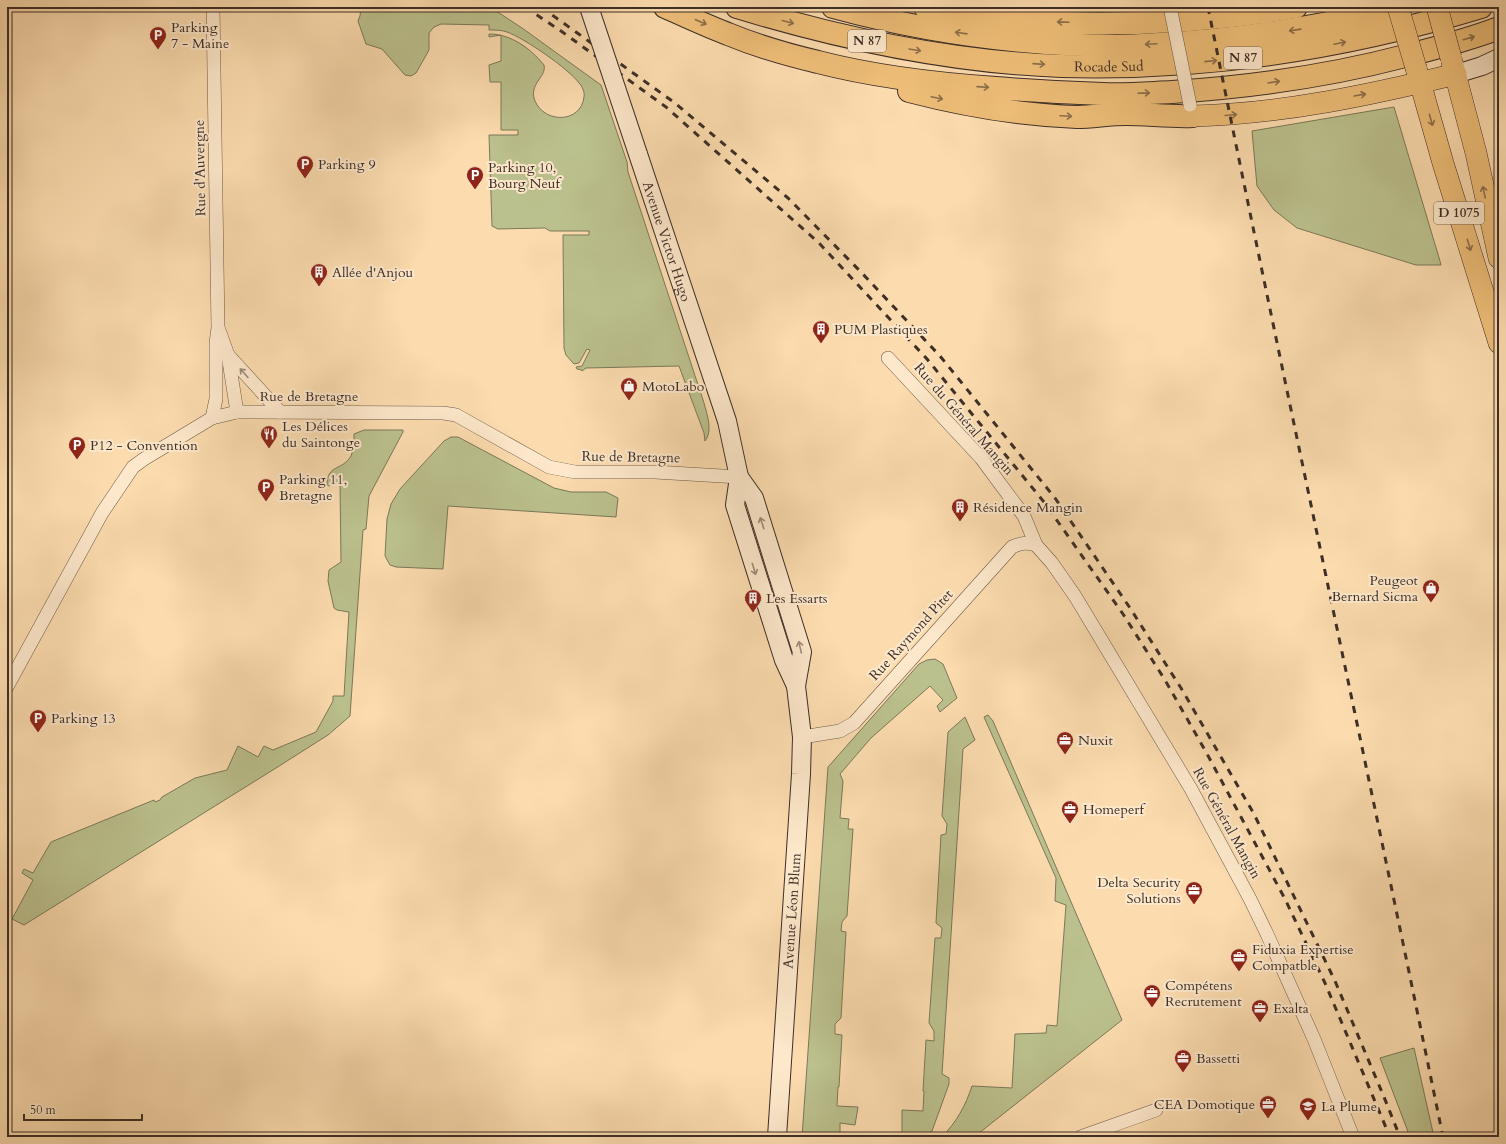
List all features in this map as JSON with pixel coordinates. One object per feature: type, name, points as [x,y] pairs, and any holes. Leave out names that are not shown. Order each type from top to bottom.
[{"type":"highway","points":[[665,7],[730,35],[776,50],[820,62],[889,76],[957,85],[1030,91],[1105,94],[1211,90],[1323,74],[1375,64],[1499,28]]},
{"type":"highway","name":"Rocade Sud","points":[[737,7],[786,22],[859,40],[928,52],[1061,66],[1124,66],[1193,63],[1257,57],[1309,49],[1424,24],[1481,7]]},
{"type":"highway","name":"Rocade Sud","points":[[833,7],[862,15],[938,30],[1059,44],[1118,46],[1186,43],[1255,36],[1400,13]]},
{"type":"highway","points":[[925,7],[981,16],[1026,20],[1102,23],[1188,20],[1232,16],[1296,7]]},
{"type":"highway","points":[[820,62],[858,77],[930,96],[977,106],[1041,115],[1079,117],[1125,114],[1171,116],[1191,111]]},
{"type":"main road","name":"D 1075","points":[[1437,7],[1476,153],[1499,258]]},
{"type":"main road","name":"D 1075","points":[[1400,13],[1443,163],[1499,343]]},
{"type":"main road","points":[[1191,111],[1230,115],[1293,107],[1453,66]]},
{"type":"street","name":"Rue d'Auvergne","points":[[212,418],[216,398],[216,343],[218,328],[213,7]]},
{"type":"street","name":"Avenue Victor Hugo","points":[[589,7],[725,415],[739,477]]},
{"type":"street","points":[[1170,7],[1191,111]]},
{"type":"street","points":[[1453,66],[1482,66],[1499,58]]},
{"type":"street","name":"Rue d'Auvergne","points":[[218,328],[228,355],[237,412]]},
{"type":"street","name":"Rue d'Auvergne","points":[[228,355],[280,412]]},
{"type":"street","name":"Rue du Général Mangin","points":[[888,358],[981,458],[1024,516],[1036,545]]},
{"type":"street","name":"Rue de Bretagne","points":[[7,687],[102,513],[133,467],[144,458],[212,418],[237,412],[443,413],[456,415],[549,467],[575,472],[655,472],[739,477]]},
{"type":"street","name":"Avenue Léon Blum","points":[[739,477],[735,505],[782,652],[796,686],[802,737],[801,774],[777,1137]]},
{"type":"street","name":"Rue Raymond Pitet","points":[[802,737],[840,731],[854,723],[1012,547],[1019,543],[1036,545]]},
{"type":"street","name":"Rue Général Mangin","points":[[1036,545],[1052,563],[1075,596],[1191,789],[1213,829],[1267,934],[1314,1039],[1353,1137]]},
{"type":"street","points":[[1080,1137],[1156,1110]]},
{"type":"green space","points":[[361,7],[490,7],[522,28],[601,85],[704,403],[709,427],[709,432],[705,441],[704,433],[679,366],[586,368],[582,371],[576,367],[582,366],[590,350],[587,349],[579,363],[574,364],[566,355],[564,348],[563,235],[589,235],[589,231],[550,231],[545,228],[498,229],[492,226],[489,135],[518,135],[518,130],[501,130],[501,82],[490,82],[489,65],[501,61],[501,36],[505,36],[520,43],[533,53],[544,65],[543,73],[534,90],[534,95],[535,101],[546,114],[554,117],[562,117],[570,116],[576,112],[581,106],[584,97],[584,91],[580,84],[566,70],[535,47],[507,32],[501,30],[489,30],[489,25],[441,24],[434,27],[429,33],[429,50],[416,73],[411,76],[405,75],[382,49],[366,44],[358,21]]},
{"type":"green space","points":[[489,34],[500,35],[489,37]]},
{"type":"green space","points":[[1394,107],[1441,265],[1416,265],[1297,228],[1274,210],[1257,186],[1252,131]]},
{"type":"green space","points":[[364,430],[403,430],[403,432],[369,496],[366,529],[363,530],[350,716],[328,735],[24,925],[12,919],[33,880],[22,873],[24,869],[33,873],[51,842],[154,800],[155,802],[160,800],[162,797],[195,778],[227,770],[238,746],[258,757],[264,746],[273,750],[316,732],[333,701],[333,696],[344,696],[349,612],[334,608],[328,581],[329,570],[341,562],[340,481],[329,486],[327,485],[329,474],[347,461],[351,456],[354,434]]},
{"type":"green space","points":[[451,437],[458,437],[554,488],[571,492],[606,492],[618,498],[616,517],[448,506],[443,569],[396,567],[390,565],[385,556],[387,519],[391,504],[400,489],[444,441]]},
{"type":"green space","points":[[935,659],[943,664],[957,698],[940,712],[937,706],[943,700],[930,686],[871,738],[840,774],[843,781],[840,818],[849,819],[848,829],[853,829],[847,916],[842,922],[841,931],[846,932],[841,1018],[835,1024],[835,1034],[842,1035],[837,1106],[858,1107],[855,1125],[840,1123],[840,1137],[802,1137],[828,767],[919,664],[927,660]]},
{"type":"green space","points":[[988,715],[993,721],[1122,1020],[974,1137],[942,1137],[960,1113],[972,1086],[1012,1088],[1015,1034],[1046,1033],[1047,1025],[1057,1026],[1066,905],[1055,901],[1056,878],[984,717]]},
{"type":"green space","points":[[965,717],[975,740],[963,749],[942,1074],[949,1078],[949,1084],[932,1131],[920,1137],[902,1137],[902,1110],[923,1111],[926,1040],[934,1041],[934,1031],[929,1023],[935,938],[941,938],[942,928],[936,923],[941,835],[946,834],[947,824],[942,816],[948,732]]},
{"type":"green space","points":[[1414,1048],[1434,1137],[1410,1137],[1380,1058]]},
{"type":"railway","points":[[525,7],[561,31],[666,107],[819,243],[927,359],[1044,502],[1123,614],[1165,680],[1206,752],[1285,899],[1325,983],[1390,1137]]},
{"type":"railway","points":[[541,7],[675,103],[788,198],[860,271],[940,356],[1055,498],[1130,608],[1181,688],[1254,814],[1335,981],[1400,1137]]},
{"type":"railway","points":[[1208,7],[1443,1137]]},
{"type":"place","name":"Parking 7 - Maine","points":[[158,50]]},
{"type":"place","name":"Parking 9","points":[[305,179]]},
{"type":"place","name":"Parking 10, Bourg Neuf","points":[[475,190]]},
{"type":"place","name":"Allée d'Anjou","points":[[319,287]]},
{"type":"place","name":"PUM Plastiques","points":[[821,344]]},
{"type":"place","name":"MotoLabo","points":[[629,401]]},
{"type":"place","name":"Les Délices du Saintonge","points":[[269,449]]},
{"type":"place","name":"P12 - Convention","points":[[77,460]]},
{"type":"place","name":"Parking 11, Bretagne","points":[[266,502]]},
{"type":"place","name":"Résidence Mangin","points":[[960,522]]},
{"type":"place","name":"Peugeot Bernard Sicma","points":[[1431,603]]},
{"type":"place","name":"Les Essarts","points":[[753,613]]},
{"type":"place","name":"Parking 13","points":[[38,733]]},
{"type":"place","name":"Nuxit","points":[[1065,755]]},
{"type":"place","name":"Homeperf","points":[[1070,824]]},
{"type":"place","name":"Delta Security Solutions","points":[[1194,905]]},
{"type":"place","name":"Fiduxia Expertise Compatble","points":[[1239,972]]},
{"type":"place","name":"Compétens Recrutement","points":[[1152,1008]]},
{"type":"place","name":"Exalta","points":[[1260,1023]]},
{"type":"place","name":"Bassetti","points":[[1183,1073]]},
{"type":"place","name":"CEA Domotique","points":[[1268,1119]]},
{"type":"place","name":"La Plume","points":[[1308,1121]]}]
